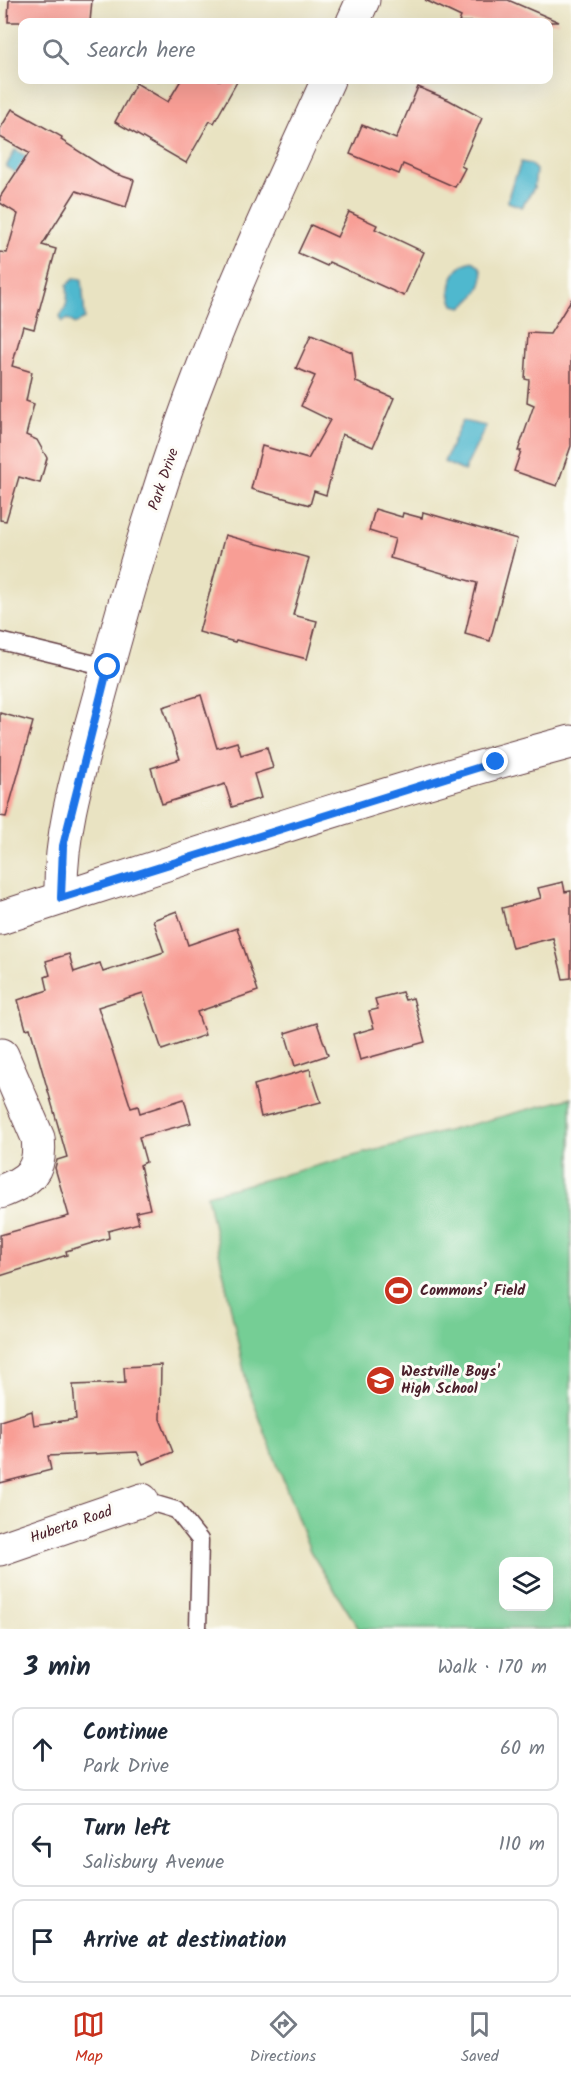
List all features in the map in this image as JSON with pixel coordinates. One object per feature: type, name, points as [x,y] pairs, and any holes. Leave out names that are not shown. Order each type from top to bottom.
[{"type":"street","points":[[355,18],[363,0]]},
{"type":"street","name":"Park Drive","points":[[61,898],[63,846],[135,566],[163,478],[205,362],[244,267],[326,84]]},
{"type":"street","points":[[0,918],[371,800],[571,742]]},
{"type":"street","points":[[0,1192],[20,1185],[29,1178],[34,1171],[39,1149],[38,1138],[2,1055]]},
{"type":"street","name":"Huberta Road","points":[[0,1549],[142,1500]]},
{"type":"lane","points":[[0,641],[108,667]]},
{"type":"lane","points":[[142,1500],[176,1510],[200,1540],[198,1629]]},
{"type":"green space","name":"Commons’ Field","points":[[571,1098],[571,1629],[359,1629],[310,1551],[247,1385],[207,1195]]},
{"type":"water","points":[[15,150],[41,165],[32,182],[6,167]]},
{"type":"water","points":[[521,162],[530,164],[536,170],[534,188],[522,207],[508,202]]},
{"type":"water","points":[[472,261],[482,271],[481,285],[468,303],[462,307],[454,305],[450,292],[452,278],[460,268]]},
{"type":"water","points":[[74,278],[82,279],[85,319],[75,324],[68,319],[62,322],[60,316],[67,301],[67,285]]},
{"type":"water","points":[[462,421],[486,426],[464,471],[444,462]]},
{"type":"building","points":[[9,0],[92,0],[90,18],[18,18],[18,22],[8,22]]},
{"type":"building","points":[[425,0],[508,0],[550,18],[461,18]]},
{"type":"building","points":[[135,84],[168,102],[179,84],[236,84],[214,123],[210,121],[186,163],[115,122]]},
{"type":"building","points":[[418,87],[449,100],[482,118],[461,166],[465,168],[455,187],[403,164],[399,174],[350,154],[362,125],[396,139]]},
{"type":"building","points":[[12,109],[62,137],[61,140],[113,173],[134,180],[126,207],[76,191],[42,245],[56,249],[34,329],[23,326],[12,366],[32,372],[26,401],[34,404],[26,435],[37,440],[47,458],[40,483],[19,477],[6,521],[0,520],[0,252],[7,253],[18,214],[0,203],[0,197],[29,153],[0,137],[0,129]]},
{"type":"building","points":[[349,212],[377,225],[375,229],[424,252],[404,296],[329,262],[327,266],[298,253],[311,225],[337,237]]},
{"type":"building","points":[[571,300],[571,446],[557,486],[514,471],[521,451],[518,451],[534,405],[527,402],[529,380],[525,379],[528,333],[550,334]]},
{"type":"building","points":[[311,335],[352,352],[356,382],[394,398],[373,447],[342,434],[326,495],[314,491],[310,505],[251,489],[262,446],[308,459],[330,420],[301,406],[315,376],[296,368]]},
{"type":"building","points":[[375,509],[402,517],[403,513],[422,518],[423,512],[517,539],[490,641],[465,634],[477,583],[390,558],[395,539],[369,531]]},
{"type":"building","points":[[225,535],[309,558],[293,615],[317,621],[307,659],[199,632]]},
{"type":"building","points":[[201,695],[217,748],[237,742],[241,755],[267,747],[273,768],[254,774],[261,798],[232,807],[225,784],[162,804],[151,768],[180,759],[163,707]]},
{"type":"building","points":[[0,713],[33,722],[6,817],[0,816]]},
{"type":"building","points":[[563,882],[565,892],[571,891],[571,978],[563,979],[553,938],[512,948],[502,908],[541,898],[538,888]]},
{"type":"building","points":[[177,911],[188,945],[237,928],[258,991],[197,1012],[205,1035],[162,1050],[143,993],[98,1007],[131,1108],[138,1106],[140,1113],[184,1099],[191,1123],[139,1137],[146,1162],[140,1165],[150,1209],[136,1212],[139,1223],[108,1231],[109,1238],[66,1251],[67,1255],[0,1276],[0,1235],[69,1216],[55,1168],[57,1160],[67,1157],[30,1028],[26,1029],[18,1000],[48,990],[45,977],[50,975],[46,961],[69,954],[74,972],[100,963],[103,972],[164,952],[153,920]]},
{"type":"building","points":[[402,992],[405,1000],[413,998],[425,1042],[360,1060],[353,1034],[374,1028],[369,1011],[378,1009],[375,999]]},
{"type":"building","points":[[317,1023],[328,1055],[295,1066],[285,1033]]},
{"type":"building","points":[[310,1069],[321,1102],[261,1117],[254,1085]]},
{"type":"building","points":[[161,1365],[160,1419],[173,1452],[143,1464],[137,1452],[48,1456],[51,1470],[0,1483],[0,1421],[32,1411],[34,1425],[76,1419],[73,1385],[125,1383],[124,1367]]},
{"type":"place","name":"Commons’ Field","points":[[399,1290]]},
{"type":"place","name":"Westville Boys' High School","points":[[380,1380]]},
{"type":"route","points":[[108,667],[63,846],[61,898],[496,762]]}]
